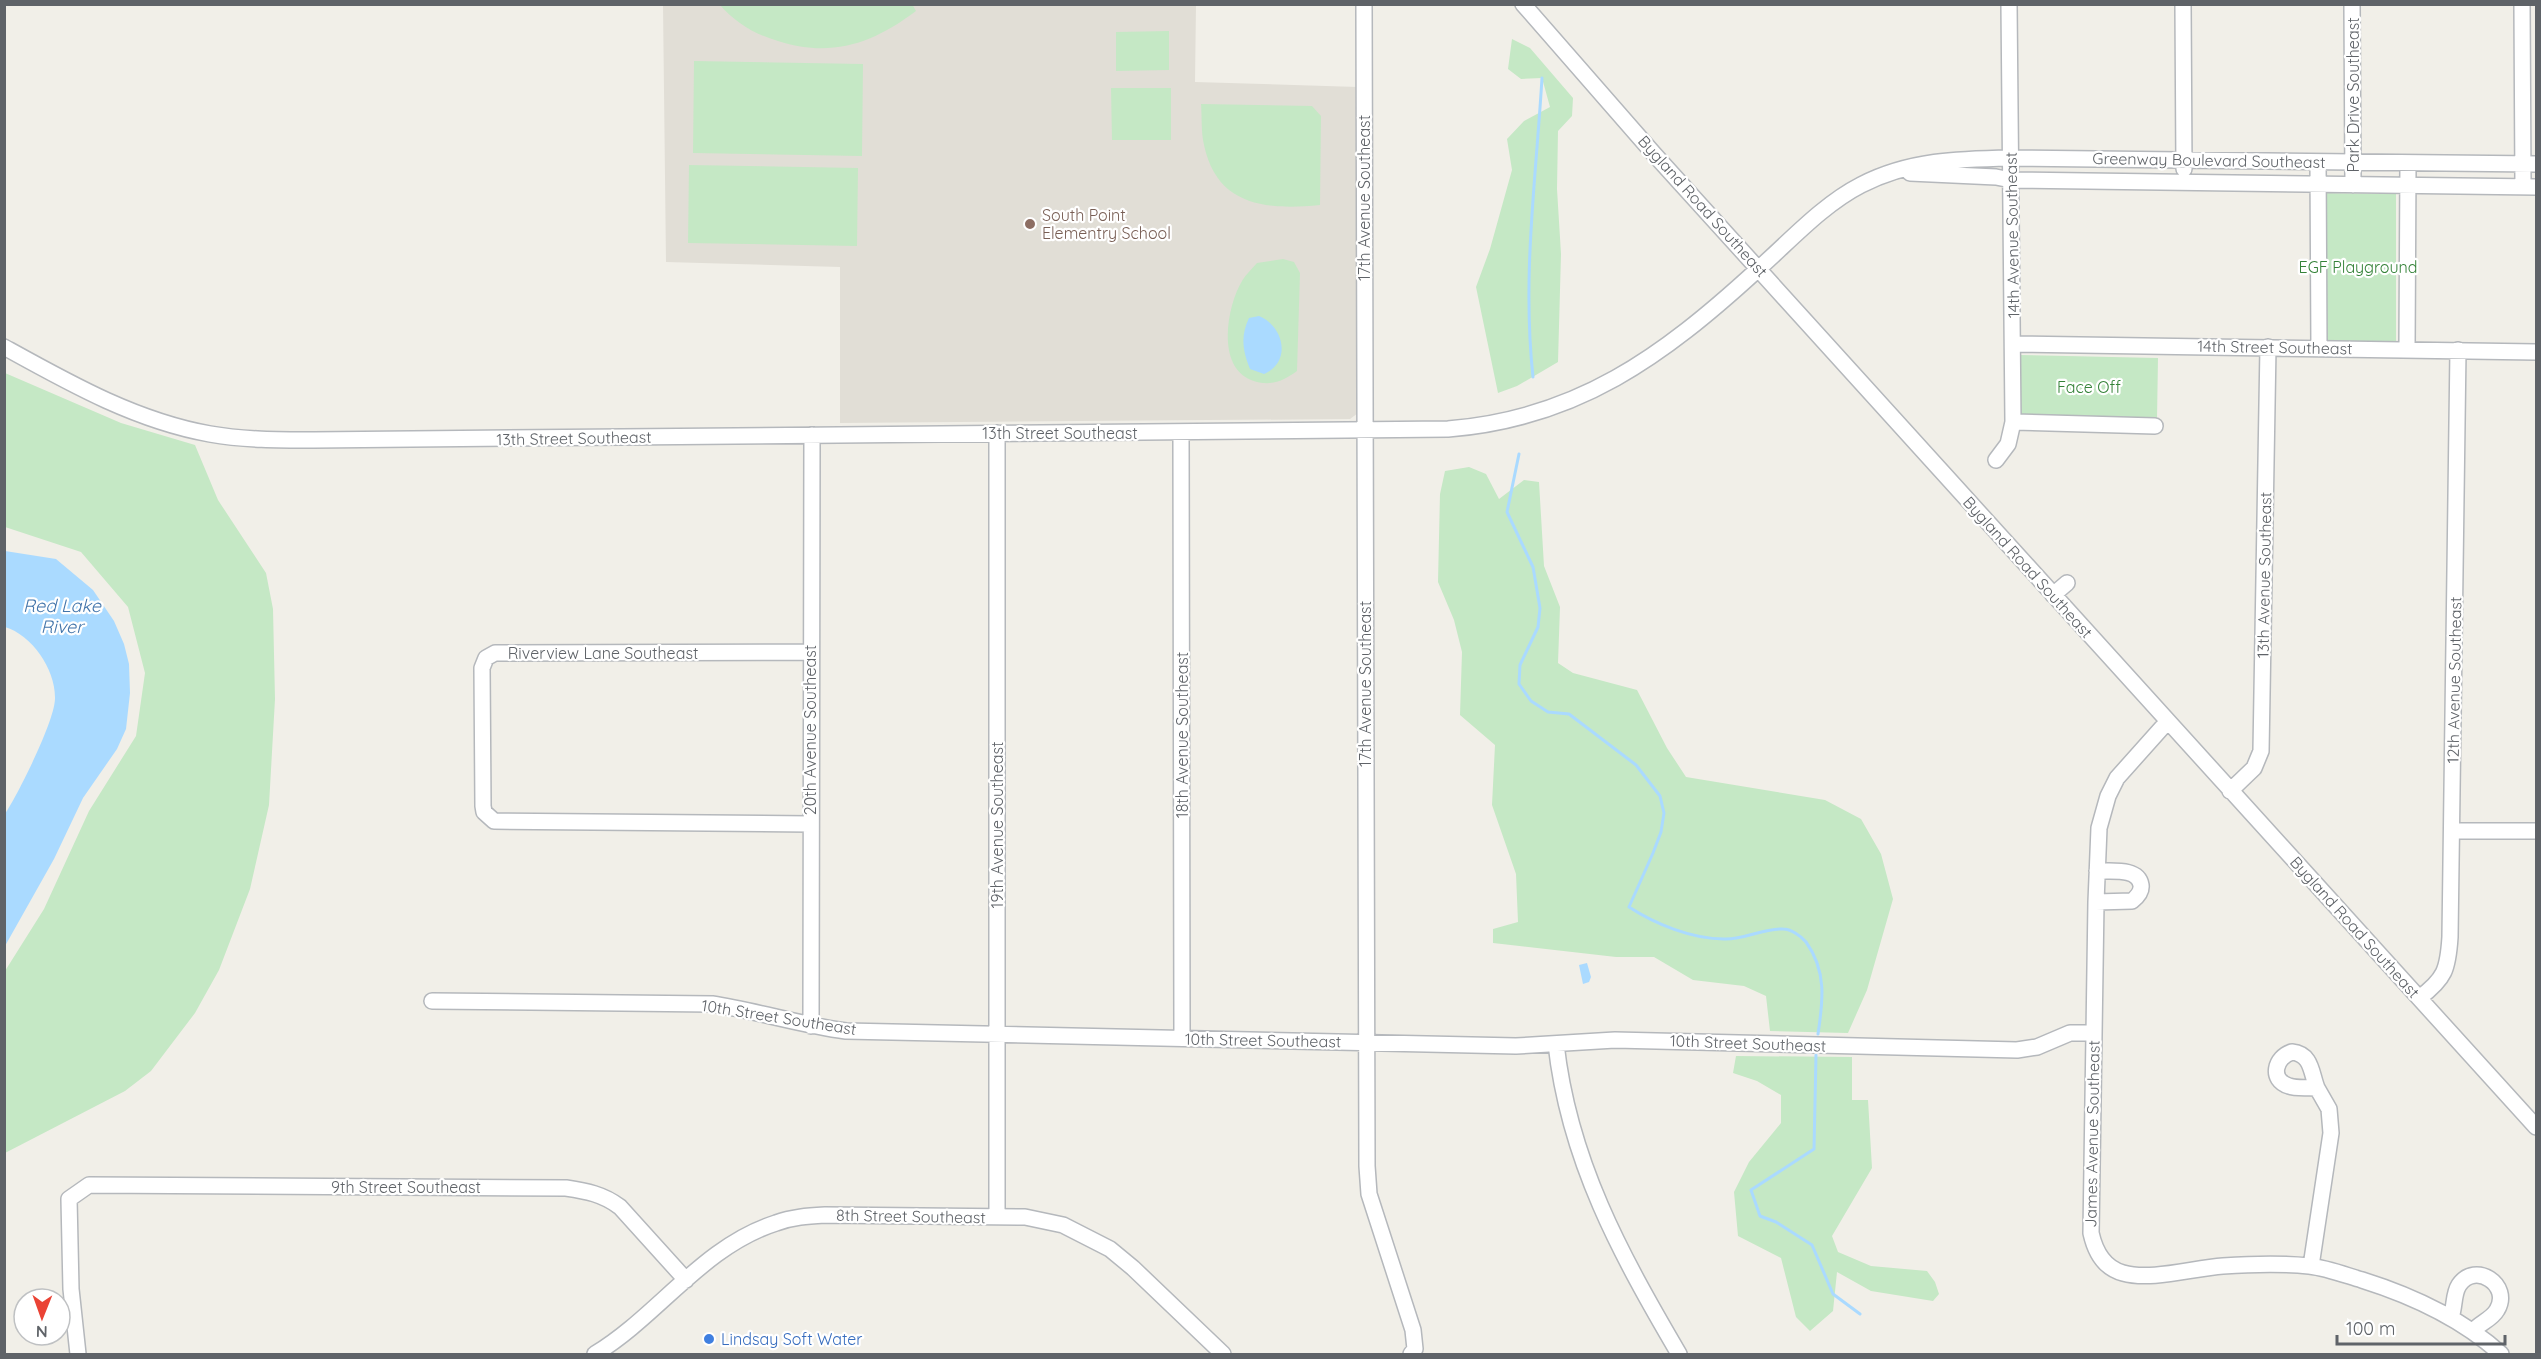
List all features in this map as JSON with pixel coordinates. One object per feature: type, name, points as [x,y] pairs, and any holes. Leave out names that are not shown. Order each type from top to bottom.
[{"type":"street","name":"17th Avenue Southeast","points":[[1364,4],[1366,1042],[1369,1194],[1413,1330],[1415,1349],[1411,1354]]},
{"type":"street","name":"Bygland Road Southeast","points":[[1523,4],[2167,722],[2535,1124]]},
{"type":"street","name":"14th Avenue Southeast","points":[[1996,460],[2008,444],[2013,422],[2009,4]]},
{"type":"street","points":[[2183,4],[2184,183]]},
{"type":"street","name":"Park Drive Southeast","points":[[2352,4],[2353,185]]},
{"type":"street","points":[[2522,4],[2530,187]]},
{"type":"street","name":"Greenway Boulevard Southeast","points":[[1759,269],[1841,197],[1883,175],[1922,163],[1958,159],[2012,158],[2530,164]]},
{"type":"street","points":[[2318,162],[2319,348]]},
{"type":"street","points":[[2407,349],[2408,163]]},
{"type":"street","name":"Greenway Boulevard Southeast","points":[[1883,175],[1905,172],[2011,180],[2530,187]]},
{"type":"street","name":"13th Street Southeast","points":[[4,347],[90,393],[141,414],[175,425],[237,438],[314,440],[1475,427],[1532,415],[1570,401],[1617,379],[1667,346],[1759,269]]},
{"type":"street","name":"14th Street Southeast","points":[[2013,344],[2536,352]]},
{"type":"street","name":"13th Avenue Southeast","points":[[2230,791],[2254,768],[2261,751],[2268,347]]},
{"type":"street","name":"12th Avenue Southeast","points":[[2419,998],[2435,986],[2447,968],[2450,937],[2458,350]]},
{"type":"street","points":[[2013,422],[2155,426]]},
{"type":"street","name":"18th Avenue Southeast","points":[[1181,432],[1182,1038]]},
{"type":"street","name":"19th Avenue Southeast","points":[[997,433],[997,1216]]},
{"type":"street","name":"20th Avenue Southeast","points":[[811,1026],[812,435]]},
{"type":"street","points":[[2053,595],[2067,583]]},
{"type":"street","name":"Riverview Lane Southeast","points":[[810,824],[494,821],[484,813],[483,806],[482,668],[486,658],[495,653],[811,652]]},
{"type":"street","name":"James Avenue Southeast","points":[[2167,722],[2117,778],[2108,795],[2099,828],[2093,1033],[2091,1233],[2094,1245],[2103,1261],[2111,1268],[2135,1276],[2223,1266],[2311,1266],[2394,1290],[2451,1317],[2473,1331],[2501,1354]]},
{"type":"street","points":[[2452,831],[2536,831]]},
{"type":"street","points":[[2096,902],[2132,901],[2141,887],[2140,881],[2129,872],[2097,871]]},
{"type":"street","name":"10th Street Southeast","points":[[432,1001],[622,1001],[712,1004],[811,1026],[846,1031],[1524,1046],[1615,1040],[2017,1050],[2037,1047],[2070,1033],[2093,1033]]},
{"type":"street","points":[[1556,1044],[1572,1128],[1592,1188],[1607,1224],[1679,1354]]},
{"type":"street","points":[[2311,1266],[2331,1133],[2329,1109],[2318,1088]]},
{"type":"street","name":"9th Street Southeast","points":[[78,1354],[71,1289],[69,1199],[88,1185],[566,1188],[592,1192],[609,1199],[620,1207],[686,1280]]},
{"type":"street","name":"8th Street Southeast","points":[[595,1354],[629,1331],[686,1280],[733,1243],[776,1222],[825,1215],[997,1216],[1046,1220],[1086,1234],[1110,1249],[1149,1282],[1224,1354]]},
{"type":"street","points":[[2451,1317],[2455,1293],[2463,1280],[2477,1275],[2492,1279],[2500,1292],[2499,1306],[2495,1313],[2473,1331]]},
{"type":"shaded area","points":[[663,5],[1196,5],[1195,82],[1358,87],[1358,413],[1350,419],[840,423],[840,267],[666,262]]},
{"type":"green space","points":[[912,4],[916,11],[883,32],[850,45],[833,48],[797,46],[761,35],[732,17],[720,5]]},
{"type":"green space","points":[[1169,31],[1169,70],[1116,71],[1116,32]]},
{"type":"green space","points":[[1512,39],[1530,48],[1573,98],[1572,116],[1558,131],[1557,189],[1561,254],[1558,362],[1517,386],[1498,393],[1476,287],[1490,249],[1512,170],[1507,139],[1524,121],[1550,107],[1542,78],[1521,79],[1508,69]]},
{"type":"green space","points":[[694,61],[863,64],[862,156],[693,153]]},
{"type":"green space","points":[[1111,88],[1171,88],[1171,140],[1112,140]]},
{"type":"green space","points":[[1201,104],[1312,106],[1321,116],[1320,205],[1264,205],[1233,193],[1220,181],[1211,166],[1203,140]]},
{"type":"green space","points":[[689,165],[858,168],[857,246],[688,243]]},
{"type":"green space","name":"EGF Playground","points":[[2319,193],[2396,194],[2396,341],[2321,341]]},
{"type":"green space","points":[[1283,259],[1294,262],[1300,273],[1297,371],[1275,382],[1258,382],[1240,373],[1233,362],[1228,335],[1232,305],[1242,281],[1257,263]]},
{"type":"green space","name":"Face Off","points":[[2020,355],[2158,358],[2157,419],[2019,416]]},
{"type":"green space","points":[[5,373],[121,423],[195,445],[218,500],[266,573],[273,609],[275,699],[269,805],[250,889],[219,970],[195,1013],[151,1071],[125,1091],[5,1153],[5,971],[44,909],[89,811],[136,736],[145,673],[128,607],[81,552],[5,527]]},
{"type":"green space","points":[[1469,467],[1486,474],[1499,499],[1524,480],[1539,482],[1544,566],[1560,607],[1558,663],[1573,673],[1637,690],[1667,748],[1686,777],[1825,800],[1861,819],[1881,854],[1893,899],[1867,990],[1848,1033],[1770,1031],[1766,996],[1744,986],[1693,980],[1654,957],[1616,957],[1493,943],[1493,929],[1518,922],[1516,874],[1492,805],[1495,745],[1460,715],[1462,652],[1454,620],[1438,582],[1440,494],[1445,471]]},
{"type":"green space","points":[[1736,1056],[1852,1057],[1852,1100],[1868,1100],[1872,1168],[1832,1236],[1838,1252],[1871,1266],[1927,1271],[1935,1282],[1939,1294],[1933,1301],[1871,1291],[1837,1272],[1833,1311],[1810,1331],[1796,1317],[1781,1258],[1738,1236],[1734,1192],[1749,1162],[1781,1123],[1781,1095],[1757,1081],[1733,1073]]},
{"type":"water","points":[[1259,316],[1274,328],[1281,344],[1279,361],[1264,374],[1250,369],[1244,344],[1244,331],[1249,318]]},
{"type":"water","name":"Red Lake River","points":[[5,551],[56,559],[93,590],[114,621],[124,644],[129,664],[130,693],[126,729],[117,749],[83,798],[54,859],[5,946],[5,814],[42,741],[55,699],[51,677],[40,655],[24,638],[5,627]]},
{"type":"water","points":[[1587,963],[1591,977],[1589,982],[1583,984],[1579,965]]},
{"type":"waterway","points":[[1533,377],[1529,265],[1542,78]]},
{"type":"waterway","points":[[1519,454],[1507,512],[1533,567],[1540,608],[1538,627],[1520,665],[1519,684],[1531,701],[1548,712],[1569,714],[1636,765],[1660,796],[1664,813],[1661,832],[1629,907],[1662,925],[1699,936],[1731,939],[1776,929],[1789,930],[1799,935],[1813,953],[1820,975],[1822,998],[1818,1034]]},
{"type":"waterway","points":[[1816,1055],[1814,1149],[1751,1190],[1760,1216],[1776,1222],[1812,1245],[1833,1294],[1860,1314]]},
{"type":"place","name":"South Point Elementry School","points":[[1030,224]]},
{"type":"place","name":"Lindsay Soft Water","points":[[709,1339]]}]
